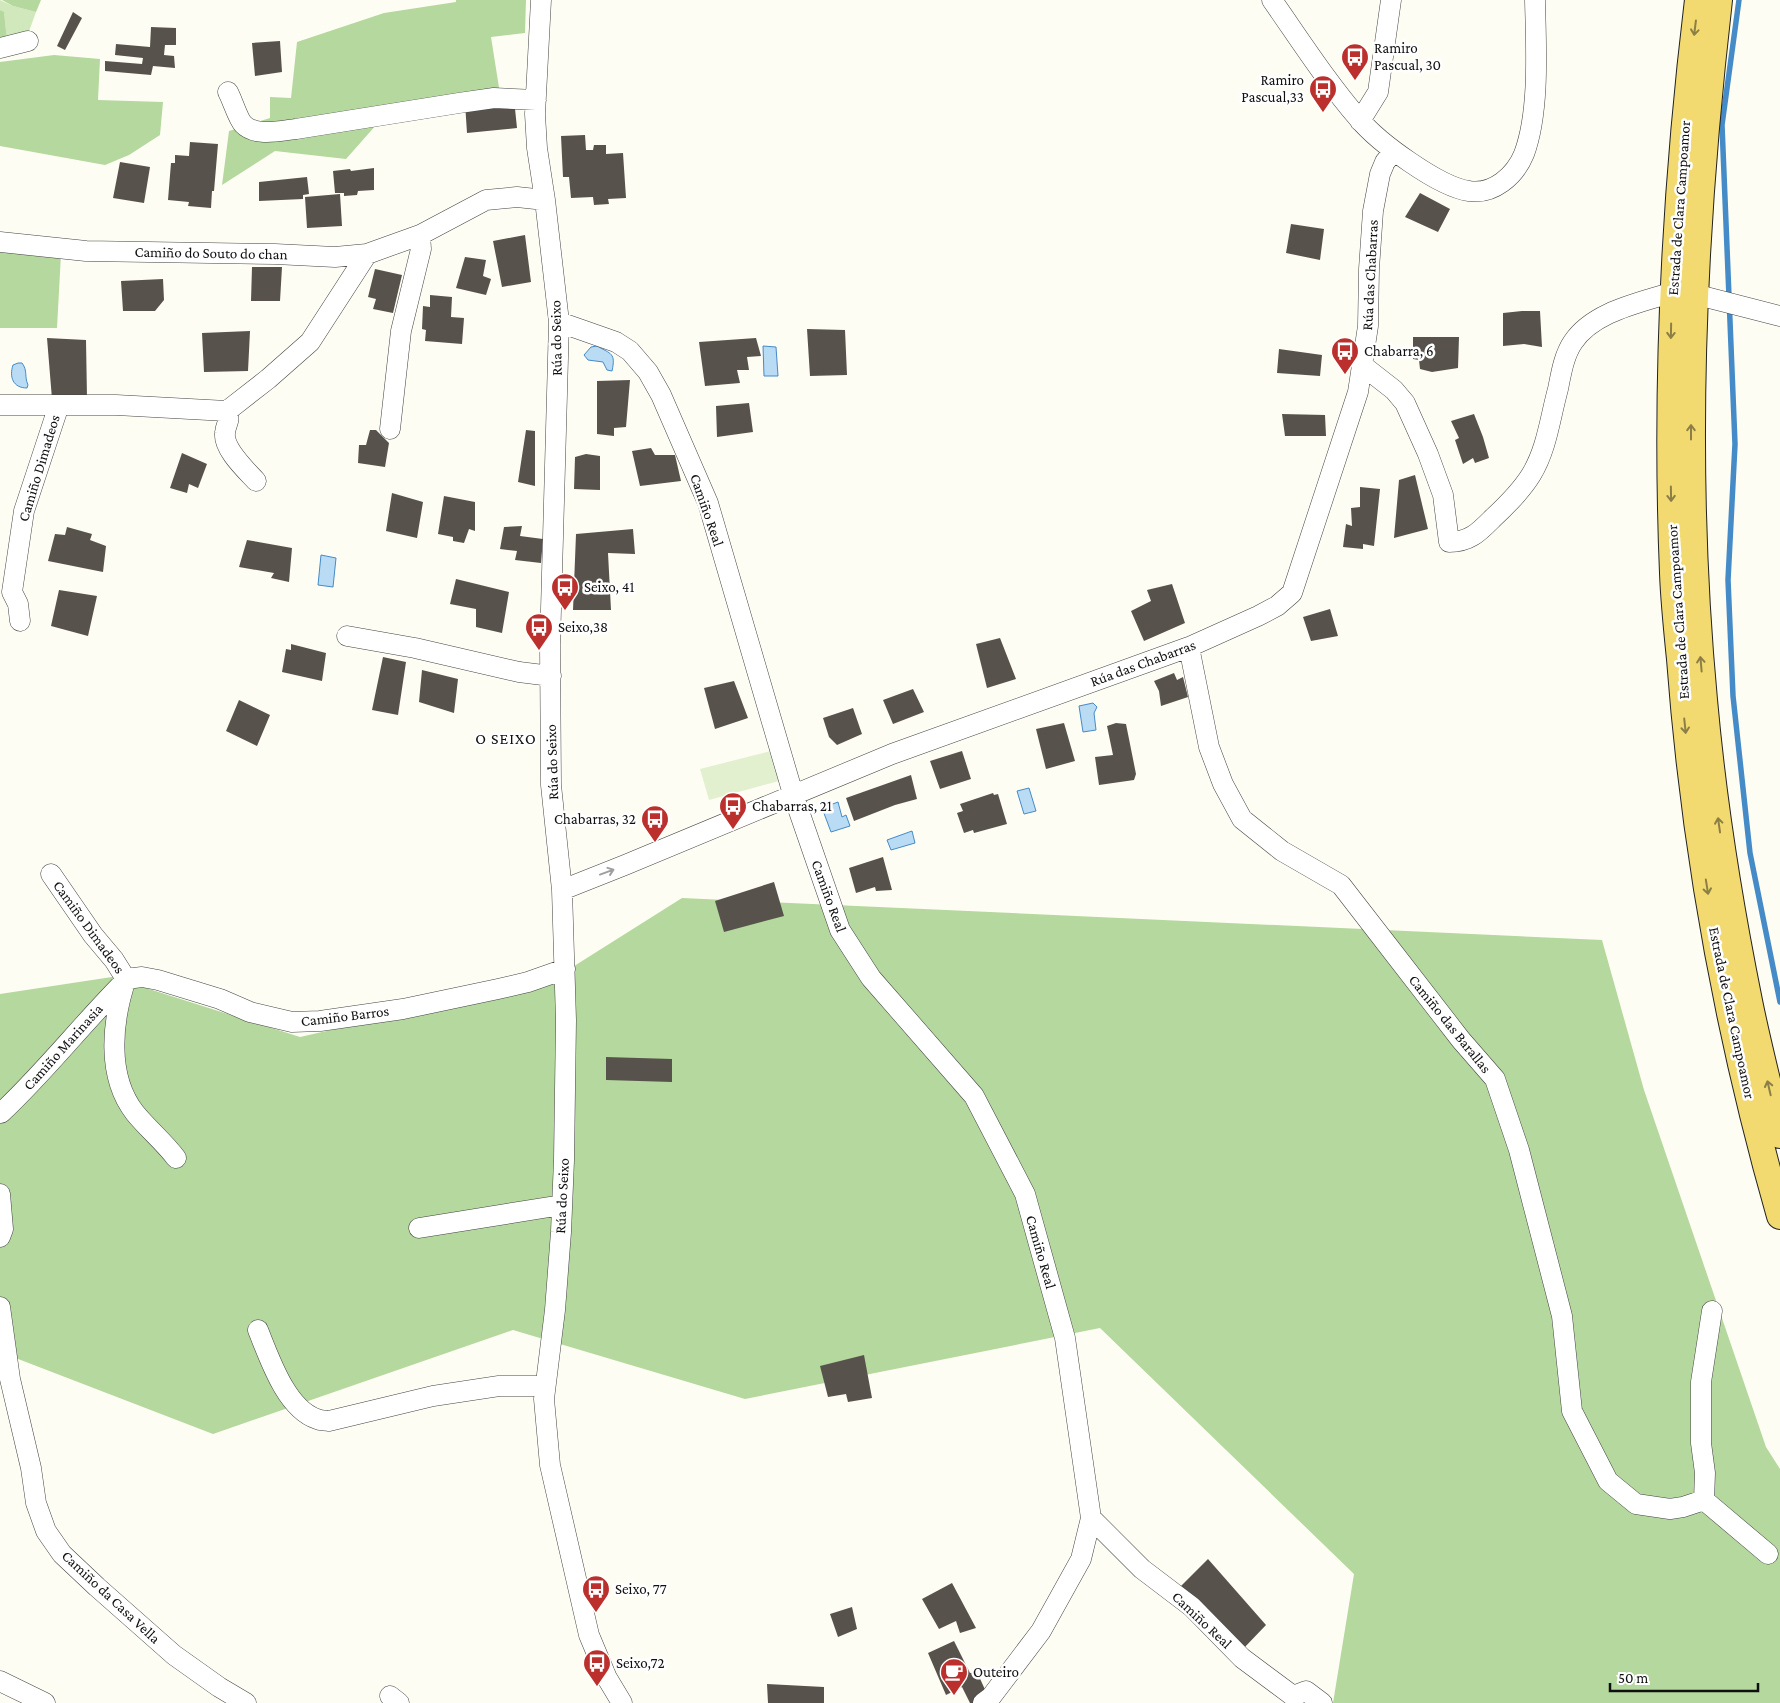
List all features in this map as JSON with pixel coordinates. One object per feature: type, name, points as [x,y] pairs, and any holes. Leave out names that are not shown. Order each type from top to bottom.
[{"type":"main road","name":"Estrada de Clara Campoamor","points":[[1698,0],[1678,196],[1694,295],[1670,433],[1673,574],[1690,766],[1715,934],[1739,1057],[1780,1216]]},
{"type":"main road","name":"Estrada de Clara Campoamor","points":[[1719,0],[1699,196],[1694,295],[1691,499],[1695,581],[1704,700],[1719,825],[1749,1003],[1780,1135]]},
{"type":"street","name":"Rúa do Seixo","points":[[542,0],[536,100],[537,148],[559,322],[550,676],[551,785],[562,890],[566,1055],[562,1204],[555,1310],[545,1386],[546,1432],[550,1465],[589,1634],[607,1678],[622,1703]]},
{"type":"street","points":[[1272,0],[1360,121],[1394,151],[1429,174],[1468,191],[1496,188],[1507,179],[1524,155],[1534,112],[1536,0]]},
{"type":"street","points":[[1360,121],[1378,92],[1391,0]]},
{"type":"street","points":[[0,48],[28,41]]},
{"type":"street","points":[[228,92],[242,123],[252,129],[265,132],[296,130],[486,99],[536,100]]},
{"type":"street","name":"Rúa das Chabarras","points":[[562,890],[892,754],[1190,647],[1277,606],[1292,593],[1355,401],[1368,326],[1373,211],[1380,174],[1394,151]]},
{"type":"street","name":"Camiño do Souto do chan","points":[[0,242],[86,251],[275,254],[335,257],[367,254],[420,235],[486,200],[517,197],[545,200]]},
{"type":"street","points":[[390,428],[402,331],[421,249],[420,235]]},
{"type":"street","points":[[256,481],[229,448],[225,434],[230,418],[227,410],[268,379],[310,342],[367,254]]},
{"type":"street","points":[[1362,365],[1394,390],[1405,403],[1428,454],[1443,495],[1449,542],[1462,542],[1477,533],[1501,510],[1518,493],[1531,475],[1542,452],[1563,367],[1572,343],[1587,326],[1609,314],[1637,303],[1694,295],[1780,316]]},
{"type":"street","name":"Camiño Real","points":[[559,322],[616,342],[630,352],[648,372],[661,395],[708,503],[793,794],[840,930],[871,978],[974,1096],[1025,1194],[1065,1338],[1091,1518],[1081,1559],[1041,1631],[991,1696],[982,1703]]},
{"type":"street","name":"Camiño Dimadeos","points":[[0,405],[116,405],[227,410]]},
{"type":"street","name":"Camiño Dimadeos","points":[[20,620],[18,604],[12,592],[24,511],[59,405]]},
{"type":"street","points":[[347,636],[416,648],[519,672],[550,676]]},
{"type":"street","name":"Camiño das Barallas","points":[[1190,647],[1209,747],[1223,784],[1242,819],[1282,851],[1341,885],[1461,1040],[1495,1079],[1518,1150],[1562,1316],[1572,1411],[1608,1482],[1636,1504],[1670,1509],[1704,1500]]},
{"type":"street","name":"Camiño Dimadeos","points":[[51,874],[126,979]]},
{"type":"street","name":"Camiño Barros","points":[[126,979],[142,977],[158,980],[250,1012],[292,1022],[330,1020],[403,1009],[498,990],[565,969]]},
{"type":"street","points":[[126,979],[118,1010],[114,1044],[122,1088],[134,1111],[176,1158]]},
{"type":"street","name":"Camiño Marinasia","points":[[0,1112],[25,1091],[96,1010],[126,979]]},
{"type":"street","points":[[0,1112],[0,1121]]},
{"type":"street","points":[[0,1194],[3,1229],[0,1237]]},
{"type":"street","points":[[419,1228],[562,1204]]},
{"type":"street","name":"Camiño da Casa Vella","points":[[0,1307],[10,1379],[31,1468],[36,1504],[46,1532],[62,1554],[174,1655],[219,1687],[246,1703]]},
{"type":"street","points":[[1712,1311],[1701,1382],[1701,1443],[1705,1473],[1704,1500],[1768,1554]]},
{"type":"street","points":[[258,1330],[271,1362],[289,1394],[300,1408],[317,1419],[329,1421],[433,1396],[499,1386],[545,1386]]},
{"type":"street","name":"Camiño Real","points":[[1091,1518],[1142,1569],[1192,1607],[1242,1658],[1293,1696],[1306,1691],[1322,1703]]},
{"type":"street","points":[[0,1681],[45,1703]]},
{"type":"green space","points":[[0,0],[13,6],[36,12],[27,37],[7,40],[4,13],[0,10]]},
{"type":"green space","points":[[2,0],[41,0],[36,12],[13,6]]},
{"type":"green space","points":[[456,0],[526,0],[525,33],[491,37],[500,94],[377,124],[346,159],[275,151],[222,185],[229,131],[270,118],[270,97],[291,98],[297,42],[384,13],[456,2]]},
{"type":"green space","points":[[0,10],[4,12],[7,40],[0,44]]},
{"type":"green space","points":[[54,55],[100,59],[98,100],[163,102],[160,135],[129,155],[105,165],[0,146],[0,62]]},
{"type":"green space","points":[[0,246],[61,254],[57,328],[0,328]]},
{"type":"green space","points":[[771,751],[779,781],[709,800],[700,769]]},
{"type":"green space","points":[[682,898],[1602,940],[1644,1090],[1766,1447],[1780,1469],[1780,1703],[1333,1703],[1354,1574],[1100,1328],[745,1399],[513,1330],[213,1434],[0,1352],[0,994],[125,975],[146,988],[300,1037],[552,980]]},
{"type":"water","points":[[597,346],[613,357],[612,371],[607,370],[603,362],[588,360],[584,355],[591,347]]},
{"type":"water","points":[[763,346],[776,347],[778,376],[764,376]]},
{"type":"water","points":[[22,363],[25,369],[27,388],[18,386],[13,381],[13,365]]},
{"type":"water","points":[[321,555],[336,558],[333,587],[318,585]]},
{"type":"water","points":[[1093,703],[1097,707],[1094,713],[1096,730],[1083,732],[1079,706]]},
{"type":"water","points":[[1029,788],[1036,811],[1024,814],[1017,791]]},
{"type":"water","points":[[838,802],[842,817],[846,815],[850,826],[831,832],[822,808]]},
{"type":"water","points":[[912,831],[915,843],[891,850],[887,840]]},
{"type":"building","points":[[73,12],[82,18],[65,50],[57,46]]},
{"type":"building","points":[[151,27],[176,28],[176,45],[165,45],[164,55],[174,56],[175,68],[153,66],[151,75],[105,71],[105,61],[142,64],[143,58],[115,55],[116,44],[150,47]]},
{"type":"building","points":[[280,41],[282,72],[255,76],[252,43]]},
{"type":"building","points":[[514,99],[517,128],[467,133],[465,103]]},
{"type":"building","points":[[585,135],[586,150],[593,150],[594,145],[606,145],[606,154],[623,153],[626,198],[608,199],[609,204],[594,205],[593,197],[571,198],[569,177],[563,177],[561,136]]},
{"type":"building","points":[[190,142],[218,144],[211,208],[188,206],[189,202],[168,200],[171,163],[175,163],[175,155],[189,156]]},
{"type":"building","points":[[120,162],[150,167],[144,203],[113,198]]},
{"type":"building","points":[[374,168],[374,190],[358,191],[357,195],[344,196],[344,193],[335,193],[333,171]]},
{"type":"building","points":[[307,177],[309,194],[303,195],[303,199],[259,201],[259,182]]},
{"type":"building","points":[[1420,193],[1450,209],[1438,232],[1405,217]]},
{"type":"building","points":[[340,194],[342,226],[307,228],[305,197]]},
{"type":"building","points":[[1291,224],[1324,229],[1320,260],[1286,253]]},
{"type":"building","points":[[525,235],[531,282],[502,287],[493,241]]},
{"type":"building","points":[[465,257],[486,260],[483,276],[491,279],[486,295],[456,288]]},
{"type":"building","points":[[252,267],[282,267],[280,301],[251,301]]},
{"type":"building","points":[[375,269],[402,275],[393,313],[373,309],[376,299],[368,297]]},
{"type":"building","points":[[163,279],[164,300],[155,311],[123,311],[121,281]]},
{"type":"building","points":[[430,295],[452,297],[451,317],[464,318],[462,344],[425,341],[426,330],[422,329],[423,306],[430,307]]},
{"type":"building","points":[[1540,311],[1542,347],[1524,344],[1503,346],[1503,313]]},
{"type":"building","points":[[807,329],[845,330],[847,375],[810,376]]},
{"type":"building","points":[[250,331],[248,371],[204,372],[202,333]]},
{"type":"building","points":[[1413,337],[1459,337],[1458,368],[1432,372],[1420,369],[1419,360],[1413,359]]},
{"type":"building","points":[[47,338],[86,340],[87,398],[52,399]]},
{"type":"building","points":[[756,338],[761,356],[747,357],[749,370],[737,370],[740,383],[705,386],[699,342]]},
{"type":"building","points":[[1279,349],[1322,355],[1320,376],[1277,373]]},
{"type":"building","points":[[630,380],[626,427],[614,428],[614,436],[597,434],[597,381]]},
{"type":"building","points":[[749,403],[753,432],[717,437],[716,406]]},
{"type":"building","points":[[1282,414],[1325,415],[1326,436],[1285,436]]},
{"type":"building","points":[[1474,414],[1489,458],[1475,463],[1473,458],[1463,464],[1455,440],[1459,438],[1451,421]]},
{"type":"building","points":[[370,430],[376,430],[389,443],[385,467],[358,463],[359,445],[366,445]]},
{"type":"building","points":[[526,430],[535,431],[535,486],[518,482]]},
{"type":"building","points":[[651,448],[655,455],[675,455],[681,481],[640,486],[632,451]]},
{"type":"building","points":[[182,453],[207,464],[198,488],[189,484],[187,493],[170,488]]},
{"type":"building","points":[[586,454],[600,456],[600,490],[574,489],[575,457]]},
{"type":"building","points":[[1415,475],[1428,529],[1394,538],[1399,480]]},
{"type":"building","points":[[1360,487],[1380,489],[1374,546],[1363,544],[1363,549],[1343,547],[1346,524],[1352,526],[1351,508],[1360,507]]},
{"type":"building","points":[[392,493],[423,502],[417,538],[386,531]]},
{"type":"building","points":[[444,496],[475,502],[475,531],[469,529],[464,543],[453,541],[453,537],[438,534]]},
{"type":"building","points":[[522,526],[520,536],[543,539],[541,563],[515,560],[517,551],[500,549],[504,527]]},
{"type":"building","points":[[67,527],[92,534],[90,540],[106,546],[103,572],[48,561],[55,534],[65,535]]},
{"type":"building","points":[[633,529],[635,554],[608,553],[611,610],[573,610],[576,534]]},
{"type":"building","points":[[247,540],[292,548],[289,582],[271,578],[274,573],[239,567]]},
{"type":"building","points":[[456,579],[509,592],[502,633],[476,627],[476,609],[450,604]]},
{"type":"building","points":[[1172,584],[1185,623],[1144,641],[1131,611],[1151,601],[1147,590]]},
{"type":"building","points":[[59,590],[97,596],[88,636],[51,626]]},
{"type":"building","points":[[1330,609],[1338,636],[1311,641],[1303,617]]},
{"type":"building","points":[[1000,638],[1016,679],[987,688],[976,644]]},
{"type":"building","points":[[291,644],[326,653],[322,681],[282,672],[286,649],[291,650]]},
{"type":"building","points":[[383,657],[406,662],[398,715],[372,710]]},
{"type":"building","points":[[422,670],[458,679],[454,713],[419,702]]},
{"type":"building","points":[[1174,673],[1177,680],[1183,677],[1188,697],[1161,706],[1159,691],[1154,681]]},
{"type":"building","points":[[734,681],[748,718],[715,729],[704,688]]},
{"type":"building","points":[[913,689],[924,712],[893,724],[883,700]]},
{"type":"building","points":[[239,700],[270,715],[257,746],[226,731]]},
{"type":"building","points":[[853,708],[862,734],[837,745],[829,737],[823,718]]},
{"type":"building","points":[[1064,723],[1075,761],[1046,769],[1036,729]]},
{"type":"building","points":[[1116,723],[1126,724],[1136,774],[1134,780],[1099,785],[1095,757],[1113,755],[1107,726]]},
{"type":"building","points":[[962,751],[971,779],[940,789],[930,761]]},
{"type":"building","points":[[911,775],[917,799],[895,805],[854,821],[846,798]]},
{"type":"building","points":[[993,793],[994,795],[998,794],[1007,824],[974,833],[973,830],[964,833],[957,813],[963,811],[960,804]]},
{"type":"building","points":[[883,857],[892,890],[876,891],[875,887],[856,893],[849,868]]},
{"type":"building","points":[[774,882],[784,916],[724,932],[715,901]]},
{"type":"building","points":[[606,1057],[672,1059],[672,1082],[606,1080]]},
{"type":"building","points":[[864,1355],[872,1398],[848,1402],[846,1394],[828,1397],[820,1366]]},
{"type":"building","points":[[1208,1559],[1266,1625],[1243,1649],[1180,1587]]},
{"type":"building","points":[[952,1583],[976,1628],[960,1633],[956,1621],[939,1629],[922,1599]]},
{"type":"building","points":[[852,1607],[857,1629],[838,1637],[830,1614]]},
{"type":"building","points":[[954,1641],[970,1673],[977,1672],[987,1694],[974,1703],[970,1703],[962,1687],[946,1695],[928,1653]]},
{"type":"building","points":[[767,1684],[824,1687],[824,1703],[768,1703]]},
{"type":"waterway","points":[[1739,0],[1722,125],[1735,444],[1728,580],[1733,696],[1750,853],[1780,1002]]},
{"type":"place","name":"Ramiro Pascual, 30","points":[[1355,81]]},
{"type":"place","name":"Ramiro Pascual,33","points":[[1323,113]]},
{"type":"place","name":"Chabarra, 6","points":[[1345,375]]},
{"type":"place","name":"Seixo, 41","points":[[565,611]]},
{"type":"place","name":"Seixo,38","points":[[539,651]]},
{"type":"place","name":"Chabarras, 21","points":[[733,830]]},
{"type":"place","name":"Chabarras, 32","points":[[655,843]]},
{"type":"place","name":"Seixo, 77","points":[[596,1613]]},
{"type":"place","name":"Seixo,72","points":[[597,1687]]},
{"type":"place","name":"Outeiro","points":[[954,1696]]},
{"type":"district","name":"O SEIXO","points":[[506,738]]}]
